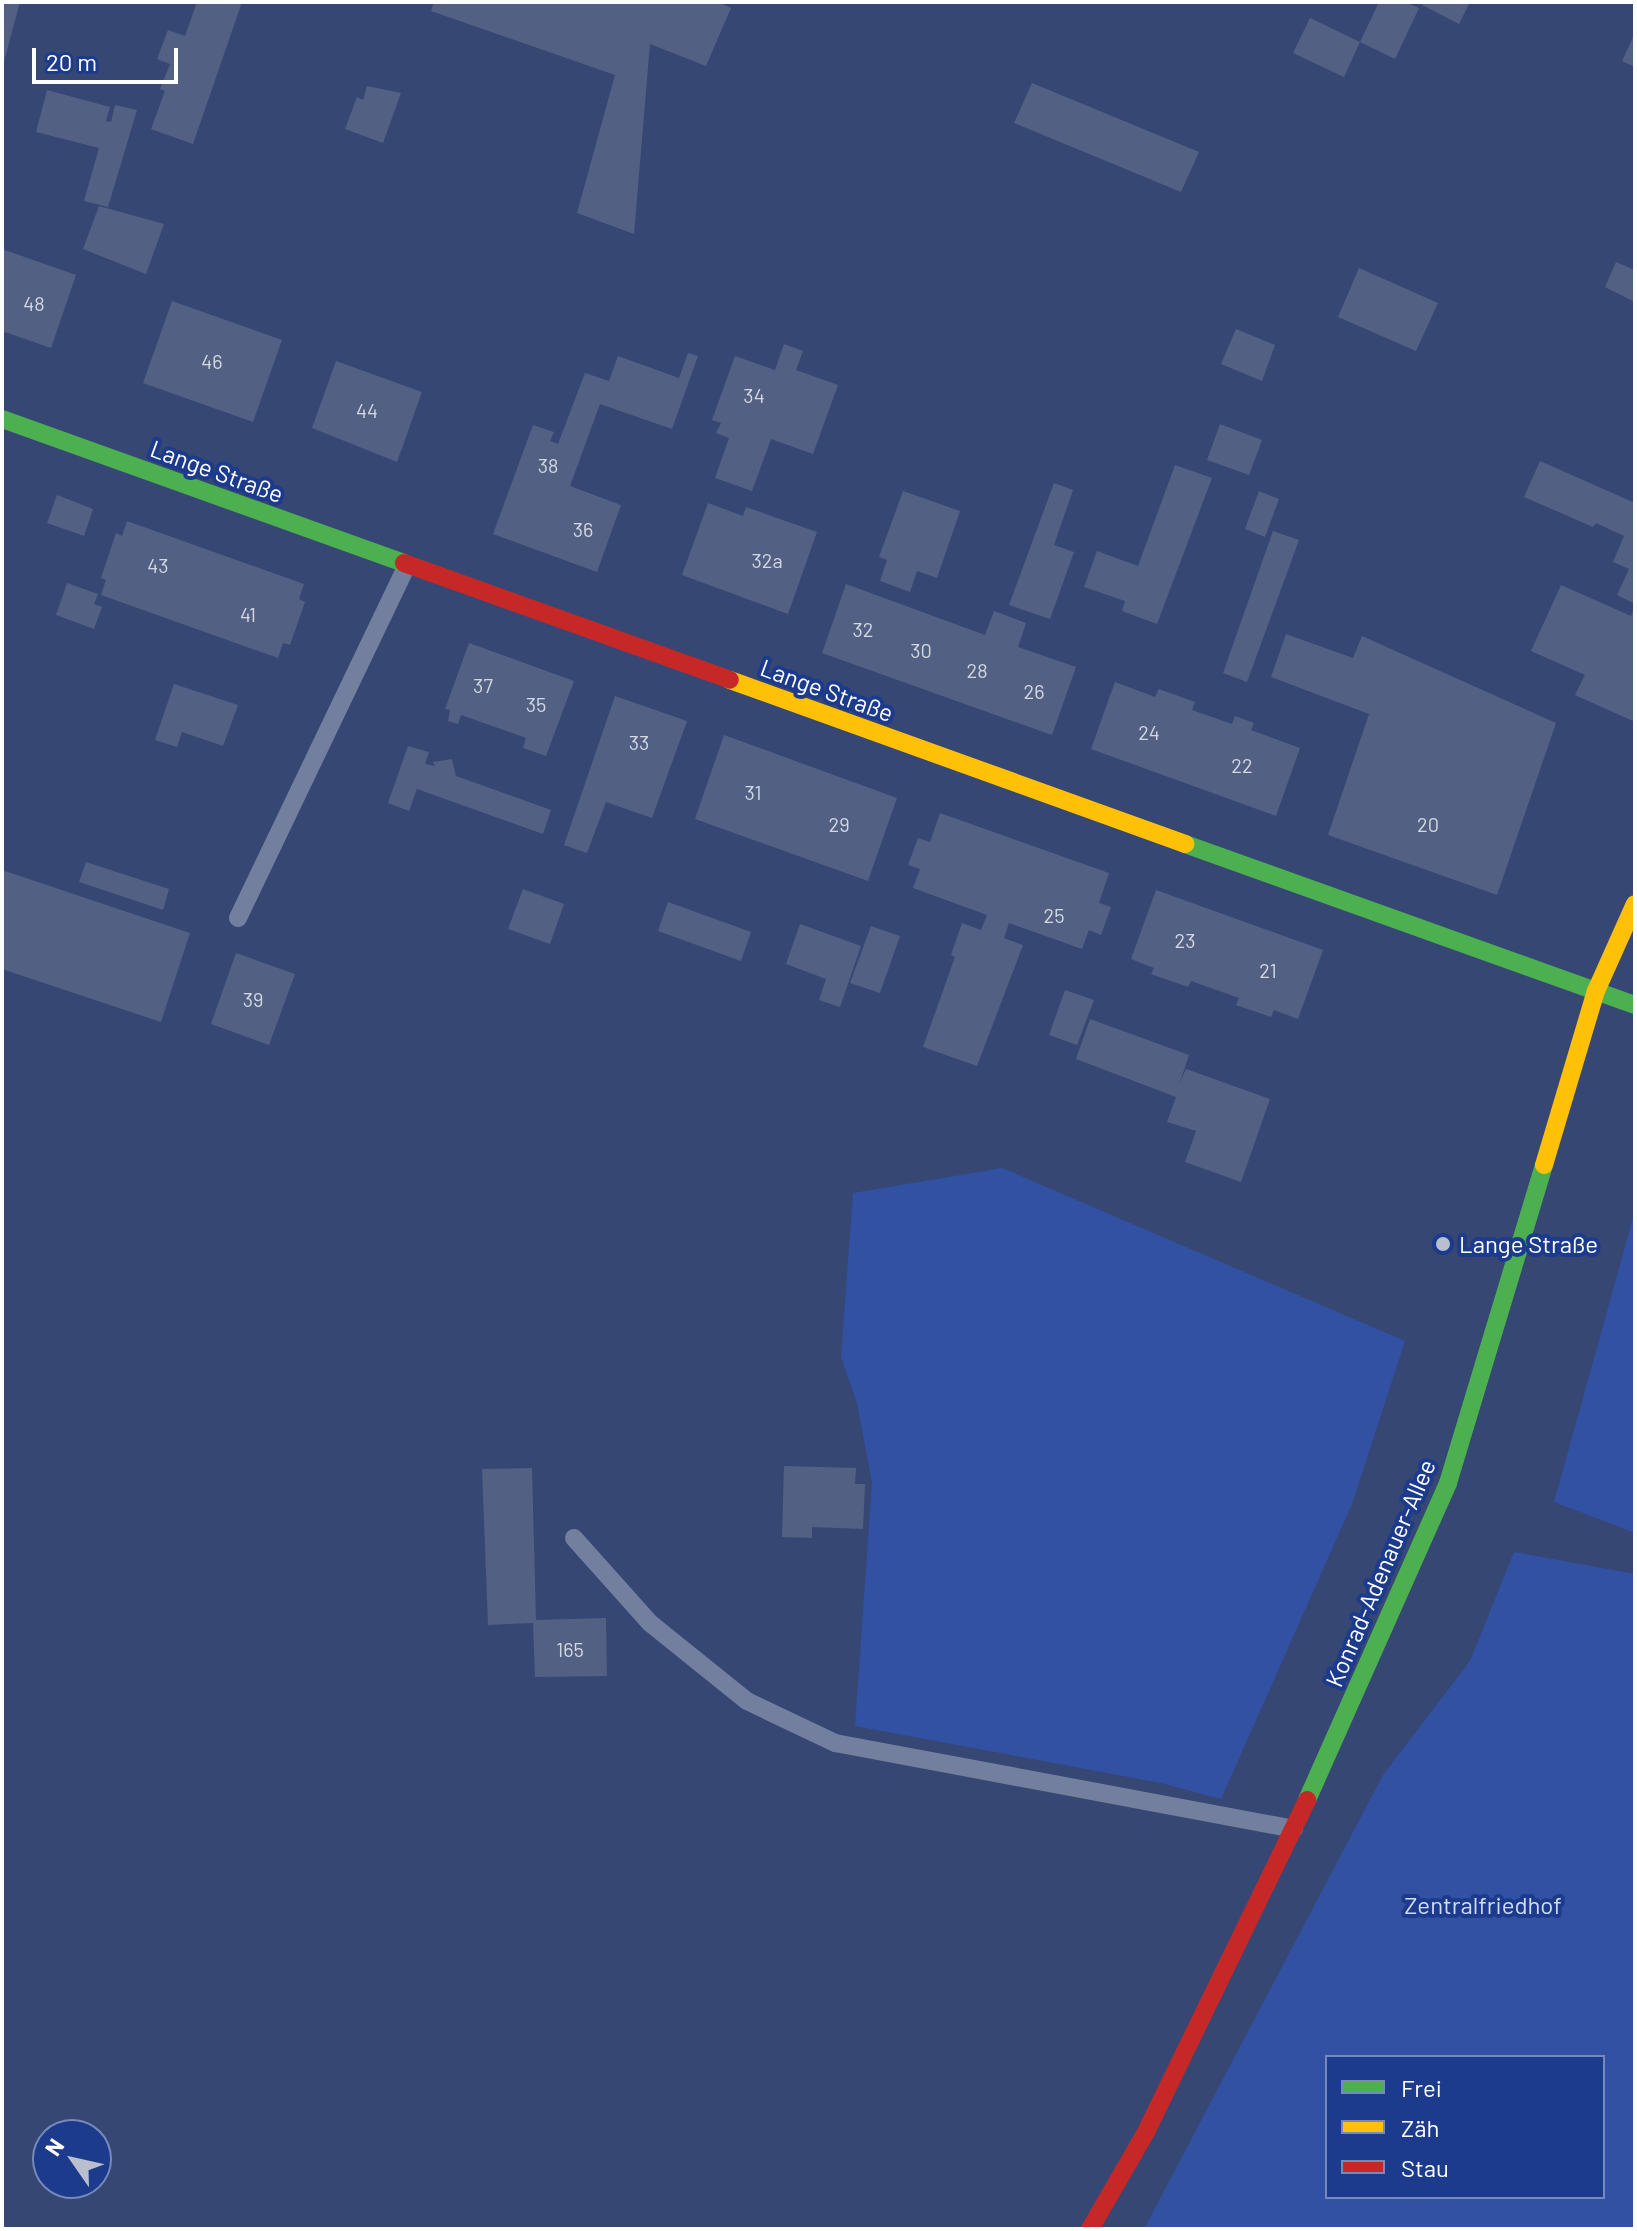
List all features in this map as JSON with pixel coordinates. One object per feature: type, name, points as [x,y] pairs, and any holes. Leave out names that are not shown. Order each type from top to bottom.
[{"type":"street","name":"Lange Straße","points":[[2,419],[1635,1005]]},
{"type":"street","name":"Konrad-Adenauer-Allee","points":[[1090,2229],[1146,2132],[1294,1829],[1448,1483],[1596,991],[1635,904]]},
{"type":"lane","points":[[238,918],[407,565]]},
{"type":"lane","points":[[574,1538],[650,1623],[747,1701],[835,1743],[1294,1829]]},
{"type":"green space","points":[[1002,1168],[1405,1341],[1352,1504],[1221,1799],[1161,1783],[855,1726],[872,1483],[857,1403],[841,1357],[853,1193]]},
{"type":"green space","points":[[1635,1211],[1635,1533],[1554,1502]]},
{"type":"green space","name":"Zentralfriedhof","points":[[1514,1552],[1635,1574],[1635,2229],[1144,2229],[1383,1775],[1470,1661]]},
{"type":"building","points":[[2,2],[20,2],[3,65],[2,65]]},
{"type":"building","points":[[197,2],[242,2],[193,144],[151,129],[165,91],[160,89],[170,64],[157,59],[168,30],[185,36]]},
{"type":"building","points":[[434,2],[718,2],[731,8],[706,66],[650,44],[634,234],[577,213],[615,75],[431,11]]},
{"type":"building","points":[[1379,2],[1405,2],[1419,8],[1395,59],[1360,42]]},
{"type":"building","points":[[1423,2],[1470,2],[1459,24],[1422,5]]},
{"type":"building","points":[[1310,18],[1360,42],[1344,77],[1293,53]]},
{"type":"building","points":[[1635,33],[1635,67],[1622,61]]},
{"type":"building","points":[[1032,83],[1199,152],[1181,192],[1014,123]]},
{"type":"building","points":[[367,86],[401,93],[383,143],[345,129],[357,97],[363,100]]},
{"type":"building","points":[[47,90],[110,107],[106,121],[111,122],[115,105],[137,110],[108,207],[84,201],[99,148],[36,132]]},
{"type":"building","points":[[99,206],[164,224],[146,274],[83,249]]},
{"type":"building","points":[[2,249],[76,275],[51,348],[2,331]]},
{"type":"building","points":[[1616,262],[1635,270],[1635,302],[1605,287]]},
{"type":"building","points":[[1359,268],[1438,303],[1416,351],[1338,317]]},
{"type":"building","points":[[172,301],[282,340],[253,422],[143,383]]},
{"type":"building","points":[[1236,329],[1275,345],[1262,381],[1221,364]]},
{"type":"building","points":[[784,344],[803,351],[796,370],[838,385],[813,454],[771,439],[752,491],[715,478],[729,438],[716,433],[721,423],[712,420],[735,356],[775,370]]},
{"type":"building","points":[[688,353],[698,356],[672,429],[600,404],[570,486],[621,505],[597,572],[493,534],[533,425],[554,432],[550,441],[558,444],[585,373],[609,381],[618,356],[679,378]]},
{"type":"building","points":[[336,361],[422,392],[397,462],[312,428]]},
{"type":"building","points":[[1220,424],[1262,440],[1249,475],[1207,460]]},
{"type":"building","points":[[1540,461],[1635,503],[1635,604],[1617,595],[1629,569],[1613,562],[1624,536],[1596,523],[1593,527],[1524,497]]},
{"type":"building","points":[[1175,465],[1212,478],[1157,624],[1122,611],[1125,601],[1084,587],[1097,551],[1138,566]]},
{"type":"building","points":[[1054,483],[1073,490],[1054,545],[1074,552],[1050,619],[1009,605]]},
{"type":"building","points":[[903,491],[960,511],[937,578],[917,571],[910,592],[880,581],[887,560],[879,557]]},
{"type":"building","points":[[1259,491],[1279,499],[1265,537],[1245,529]]},
{"type":"building","points":[[57,495],[93,509],[84,536],[47,523]]},
{"type":"building","points":[[708,503],[743,516],[746,507],[817,532],[788,614],[682,575]]},
{"type":"building","points":[[127,521],[304,584],[299,599],[305,602],[290,645],[283,643],[278,658],[101,595],[106,580],[101,578],[116,533],[122,536]]},
{"type":"building","points":[[1273,531],[1299,540],[1247,682],[1223,673]]},
{"type":"building","points":[[67,583],[98,594],[94,604],[102,607],[94,629],[56,615]]},
{"type":"building","points":[[846,584],[985,635],[994,611],[1026,623],[1018,647],[1076,667],[1052,735],[822,653]]},
{"type":"building","points":[[1561,585],[1631,616],[1635,606],[1635,722],[1575,695],[1585,675],[1531,651]]},
{"type":"building","points":[[1286,634],[1353,658],[1362,636],[1556,723],[1497,895],[1328,835],[1369,714],[1271,677]]},
{"type":"building","points":[[469,643],[574,681],[546,756],[523,748],[526,738],[498,728],[461,715],[458,724],[448,721],[450,710],[445,709]]},
{"type":"building","points":[[1115,682],[1155,697],[1159,689],[1195,702],[1192,710],[1232,724],[1235,716],[1254,723],[1251,730],[1300,748],[1276,816],[1091,749]]},
{"type":"building","points":[[174,684],[238,705],[223,746],[182,732],[177,747],[155,740]]},
{"type":"building","points":[[615,696],[687,721],[652,818],[606,802],[587,853],[564,845]]},
{"type":"building","points":[[724,735],[897,798],[868,881],[695,819]]},
{"type":"building","points":[[408,746],[429,752],[425,764],[435,766],[433,762],[452,759],[456,776],[551,810],[543,834],[417,789],[409,811],[388,803]]},
{"type":"building","points":[[940,813],[1109,873],[1099,903],[1111,907],[1101,935],[1089,930],[1082,949],[1009,923],[1004,938],[1023,945],[977,1066],[923,1047],[955,957],[951,955],[962,923],[981,930],[987,915],[913,888],[920,869],[908,865],[918,838],[930,842]]},
{"type":"building","points":[[86,862],[169,889],[163,910],[79,882]]},
{"type":"building","points":[[2,870],[190,933],[161,1022],[2,969]]},
{"type":"building","points":[[523,889],[564,904],[550,944],[508,929]]},
{"type":"building","points":[[1156,890],[1323,950],[1298,1019],[1274,1010],[1271,1017],[1236,1005],[1239,998],[1191,981],[1188,987],[1151,974],[1154,968],[1131,959]]},
{"type":"building","points":[[668,902],[751,932],[741,961],[658,931]]},
{"type":"building","points":[[800,924],[861,946],[840,1007],[819,1000],[826,979],[786,964]]},
{"type":"building","points":[[871,926],[900,936],[880,993],[850,983]]},
{"type":"building","points":[[236,953],[295,974],[269,1045],[211,1024]]},
{"type":"building","points":[[1065,990],[1094,1000],[1077,1045],[1049,1035]]},
{"type":"building","points":[[1090,1019],[1189,1055],[1179,1085],[1186,1069],[1270,1099],[1241,1182],[1185,1162],[1196,1131],[1167,1122],[1176,1097],[1076,1059]]},
{"type":"building","points":[[784,1466],[856,1468],[855,1484],[865,1484],[863,1529],[812,1527],[812,1538],[782,1537]]},
{"type":"building","points":[[532,1468],[536,1620],[606,1618],[607,1676],[535,1677],[533,1623],[488,1625],[482,1469]]},
{"type":"traffic: fast","points":[[2,419],[404,563]]},
{"type":"traffic: fast","points":[[1185,844],[1635,1005]]},
{"type":"traffic: fast","points":[[1307,1800],[1448,1483],[1544,1165]]},
{"type":"traffic: slow","points":[[730,680],[1185,844]]},
{"type":"traffic: slow","points":[[1544,1165],[1596,991],[1635,904]]},
{"type":"traffic: jam","points":[[404,563],[730,680]]},
{"type":"traffic: jam","points":[[1090,2229],[1146,2132],[1307,1800]]},
{"type":"place","name":"Lange Straße","points":[[1443,1244]]}]
